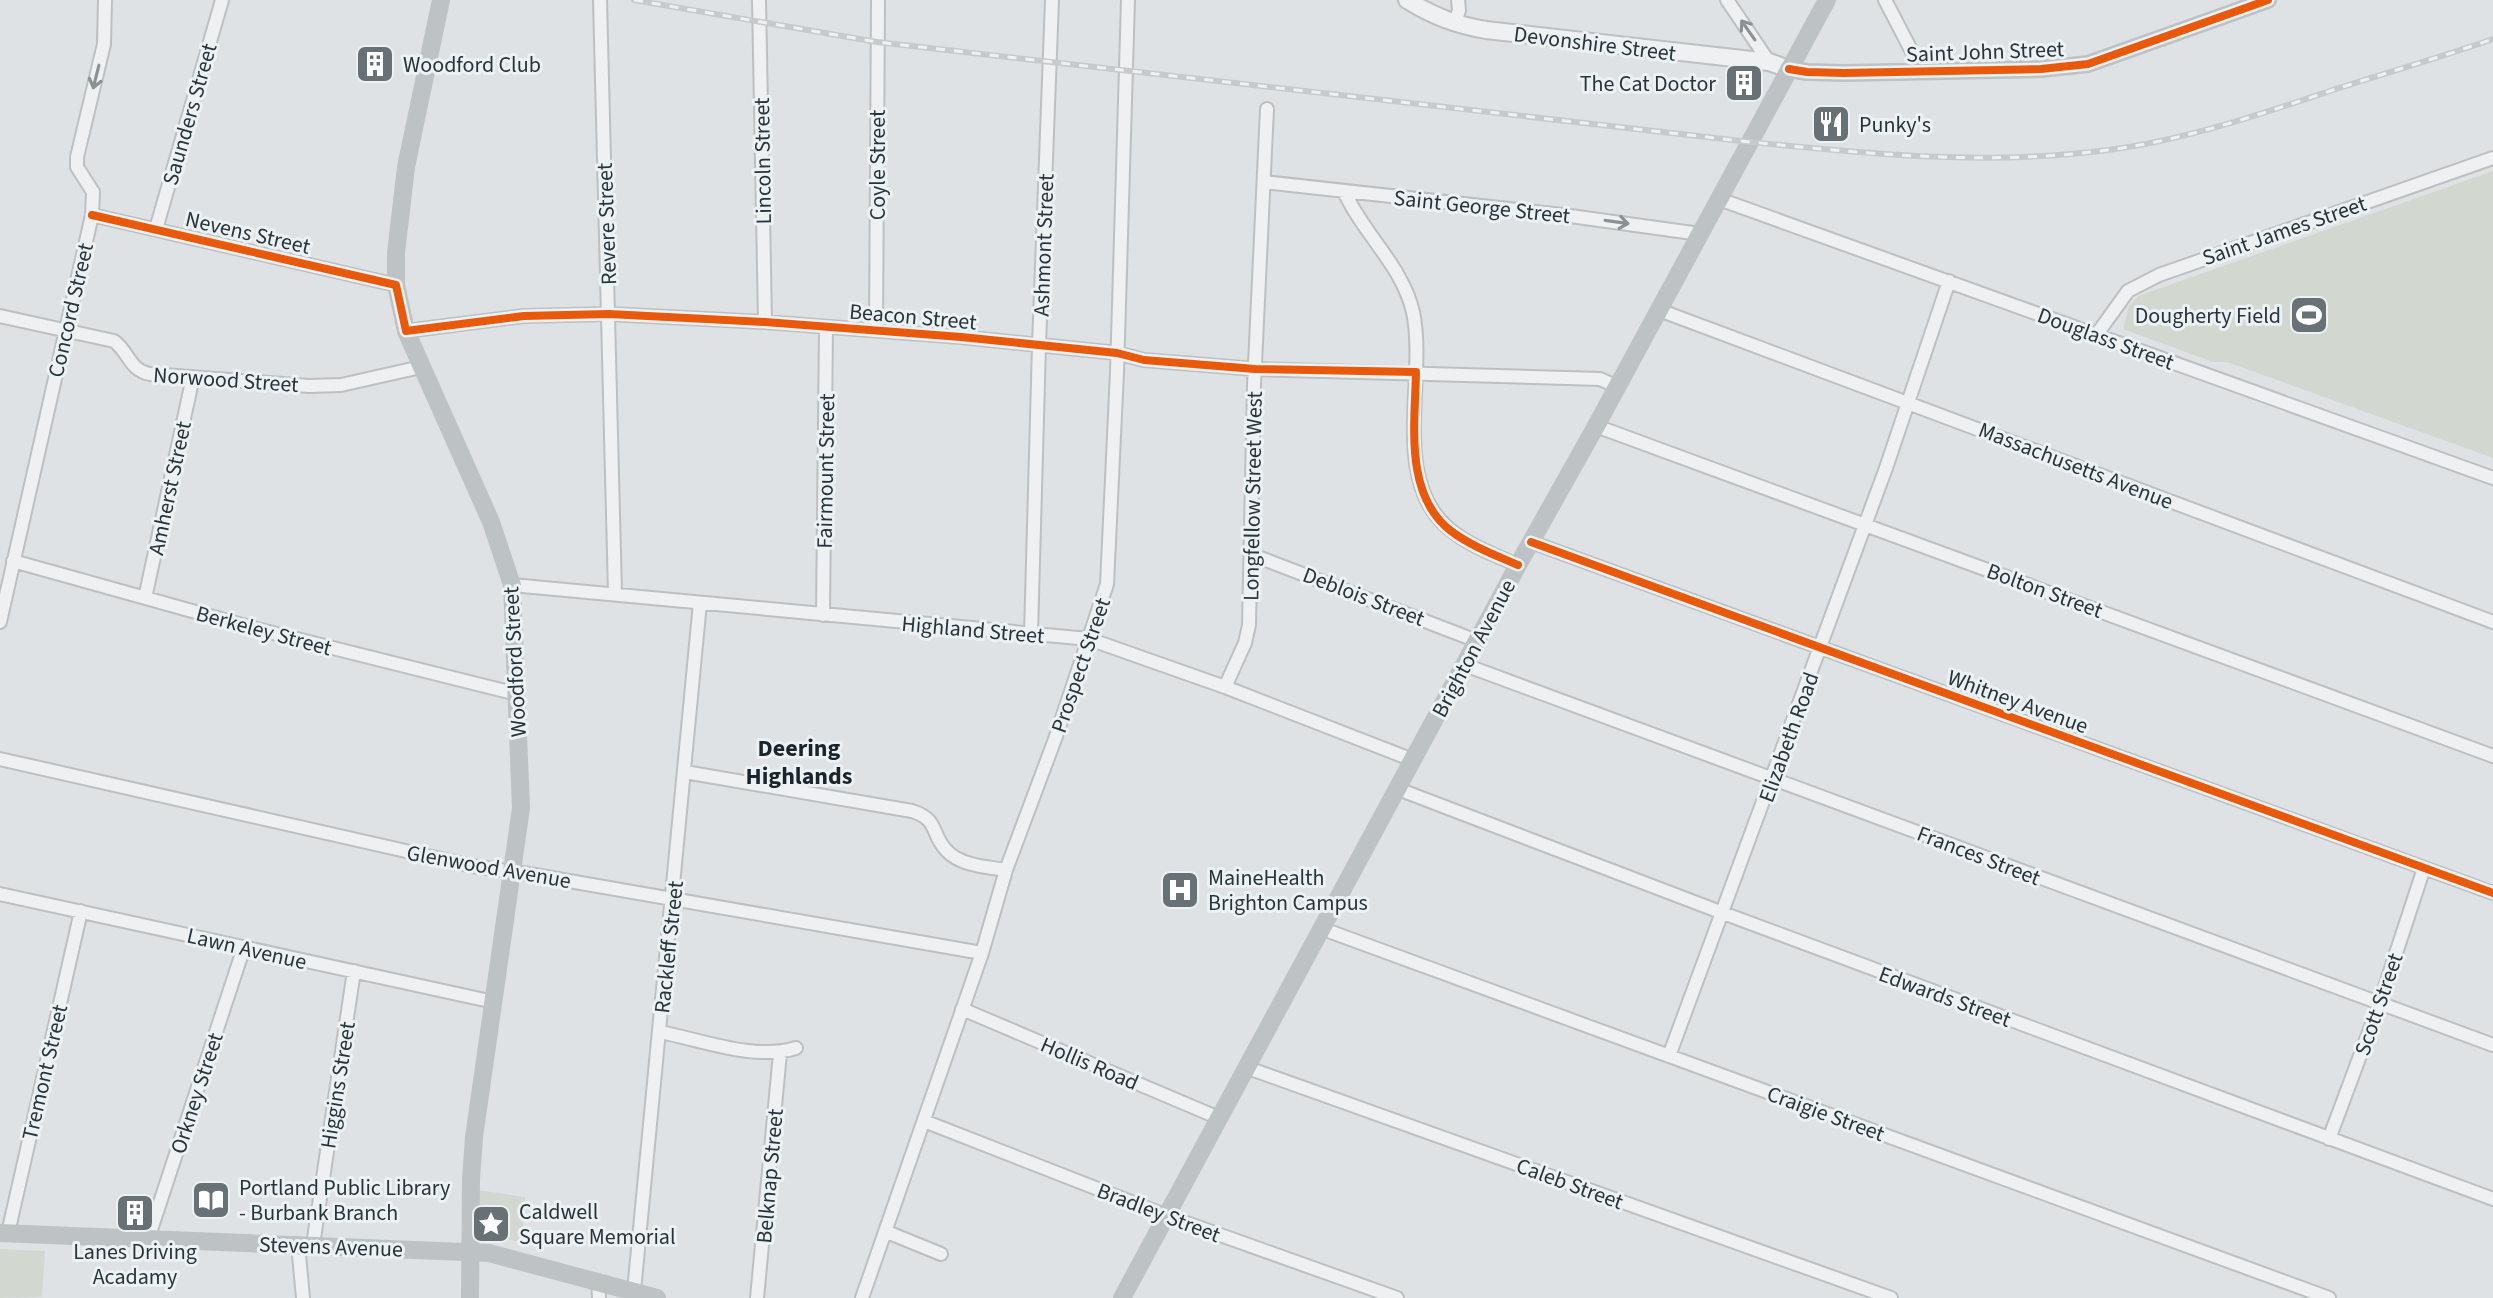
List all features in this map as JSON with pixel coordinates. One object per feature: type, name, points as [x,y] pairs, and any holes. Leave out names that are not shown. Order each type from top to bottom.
[{"type":"main road","name":"Woodford Street","points":[[441,0],[406,167],[396,253],[396,285],[406,331],[491,522],[512,585],[521,808],[474,1137],[470,1298]]},
{"type":"main road","name":"Brighton Avenue","points":[[1122,1298],[1827,0]]},
{"type":"main road","name":"Saint John Street","points":[[1789,69],[1822,73],[2041,69],[2088,64],[2268,0]]},
{"type":"main road","name":"Stevens Avenue","points":[[4,1233],[469,1252],[513,1258],[598,1290],[634,1291],[657,1298]]},
{"type":"street","name":"Concord Street","points":[[0,622],[92,215],[93,192],[77,167],[77,157],[104,44],[105,0]]},
{"type":"street","name":"Saunders Street","points":[[156,229],[222,0]]},
{"type":"street","name":"Revere Street","points":[[600,0],[615,593]]},
{"type":"street","name":"Lincoln Street","points":[[759,0],[765,322]]},
{"type":"street","name":"Coyle Street","points":[[876,330],[878,0]]},
{"type":"street","name":"Ashmont Street","points":[[1031,634],[1052,0]]},
{"type":"street","name":"Prospect Street","points":[[862,1298],[982,953],[1006,870],[1089,639],[1109,571],[1128,0]]},
{"type":"street","name":"Devonshire Street","points":[[1407,0],[1437,18],[1486,30],[1769,62],[1789,69]]},
{"type":"street","points":[[1455,24],[1458,0]]},
{"type":"street","points":[[1727,0],[1769,62]]},
{"type":"street","points":[[1885,0],[1922,71]]},
{"type":"street","name":"Longfellow Street West","points":[[1225,687],[1245,643],[1249,625],[1255,369],[1267,109]]},
{"type":"street","name":"Saint James Street","points":[[2097,334],[2128,291],[2159,275],[2493,158]]},
{"type":"street","name":"Saint George Street","points":[[1264,182],[1550,213],[1700,234]]},
{"type":"street","points":[[1344,191],[1353,212],[1388,256],[1407,293],[1415,331],[1416,457],[1418,476],[1428,505],[1449,530],[1469,543],[1518,565]]},
{"type":"street","name":"Douglass Street","points":[[1719,199],[2493,478]]},
{"type":"street","name":"Nevens Street","points":[[92,215],[396,285]]},
{"type":"street","name":"Elizabeth Road","points":[[1669,1056],[1821,647],[1949,281]]},
{"type":"street","name":"Massachusetts Avenue","points":[[1659,310],[2493,622]]},
{"type":"street","name":"Beacon Street","points":[[406,331],[524,316],[609,314],[876,330],[1117,353],[1144,360],[1255,369],[1600,379],[1618,387]]},
{"type":"street","name":"Norwood Street","points":[[0,316],[114,341],[122,347],[139,372],[309,386],[341,385],[421,367]]},
{"type":"street","name":"Fairmount Street","points":[[823,615],[826,327]]},
{"type":"street","name":"Amherst Street","points":[[145,598],[193,377]]},
{"type":"street","name":"Bolton Street","points":[[1596,426],[2493,756]]},
{"type":"street","name":"Whitney Avenue","points":[[1531,542],[2493,893]]},
{"type":"street","name":"Deblois Street","points":[[1250,554],[1477,641]]},
{"type":"street","name":"Berkeley Street","points":[[13,561],[304,641],[517,694]]},
{"type":"street","name":"Highland Street","points":[[512,585],[1089,639],[1225,687],[1413,760]]},
{"type":"street","name":"Rackleff Street","points":[[634,1291],[700,603]]},
{"type":"street","name":"Frances Street","points":[[1465,665],[2493,1045]]},
{"type":"street","name":"Glenwood Avenue","points":[[0,759],[472,866],[982,953]]},
{"type":"street","points":[[685,772],[912,811],[927,816],[946,850],[959,860],[1006,870]]},
{"type":"street","name":"Edwards Street","points":[[1398,789],[2493,1199]]},
{"type":"street","name":"Scott Street","points":[[2329,1139],[2379,1005],[2424,868]]},
{"type":"street","name":"Lawn Avenue","points":[[0,894],[494,1002]]},
{"type":"street","name":"Tremont Street","points":[[4,1233],[81,911]]},
{"type":"street","name":"Craigie Street","points":[[1323,929],[2329,1298]]},
{"type":"street","name":"Orkney Street","points":[[148,1239],[244,947]]},
{"type":"street","name":"Higgins Street","points":[[303,1298],[306,1245],[354,971]]},
{"type":"street","name":"Hollis Road","points":[[962,1009],[1219,1118]]},
{"type":"street","points":[[660,1032],[780,1053],[796,1048]]},
{"type":"street","name":"Belknap Street","points":[[757,1298],[780,1053]]},
{"type":"street","name":"Caleb Street","points":[[1248,1068],[1891,1298]]},
{"type":"street","name":"Bradley Street","points":[[924,1121],[1167,1216],[1397,1298]]},
{"type":"street","points":[[887,1232],[941,1254]]},
{"type":"shaded area","name":"Dougherty Field","points":[[2493,171],[2493,458],[2227,362],[2213,362],[2123,329],[2129,306],[2138,296]]},
{"type":"shaded area","points":[[478,1190],[525,1197],[522,1243],[486,1232],[479,1216]]},
{"type":"shaded area","points":[[0,1249],[45,1251],[42,1297],[0,1298]]},
{"type":"railway","points":[[634,0],[877,42],[1750,142],[1973,158],[2063,155],[2166,140],[2251,117],[2493,39]]},
{"type":"cycle path","points":[[1789,69],[1844,73],[2041,69],[2088,64],[2268,0]]},
{"type":"cycle path","points":[[92,215],[396,285],[406,331],[524,316],[609,314],[961,337],[1117,353],[1144,360],[1255,369],[1416,372],[1414,436],[1419,479],[1426,498],[1436,516],[1451,531],[1475,546],[1518,565]]},
{"type":"cycle path","points":[[1531,542],[2493,893]]},
{"type":"place","name":"Woodford Club","points":[[375,64]]},
{"type":"place","name":"The Cat Doctor","points":[[1744,83]]},
{"type":"place","name":"Punky's","points":[[1831,124]]},
{"type":"place","name":"Dougherty Field","points":[[2309,315]]},
{"type":"place","name":"MaineHealth Brighton Campus","points":[[1180,890]]},
{"type":"place","name":"Portland Public Library - Burbank Branch","points":[[211,1200]]},
{"type":"place","name":"Lanes Driving Acadamy","points":[[135,1213]]},
{"type":"place","name":"Caldwell Square Memorial","points":[[491,1224]]},
{"type":"district","name":"Deering Highlands","points":[[799,762]]}]
